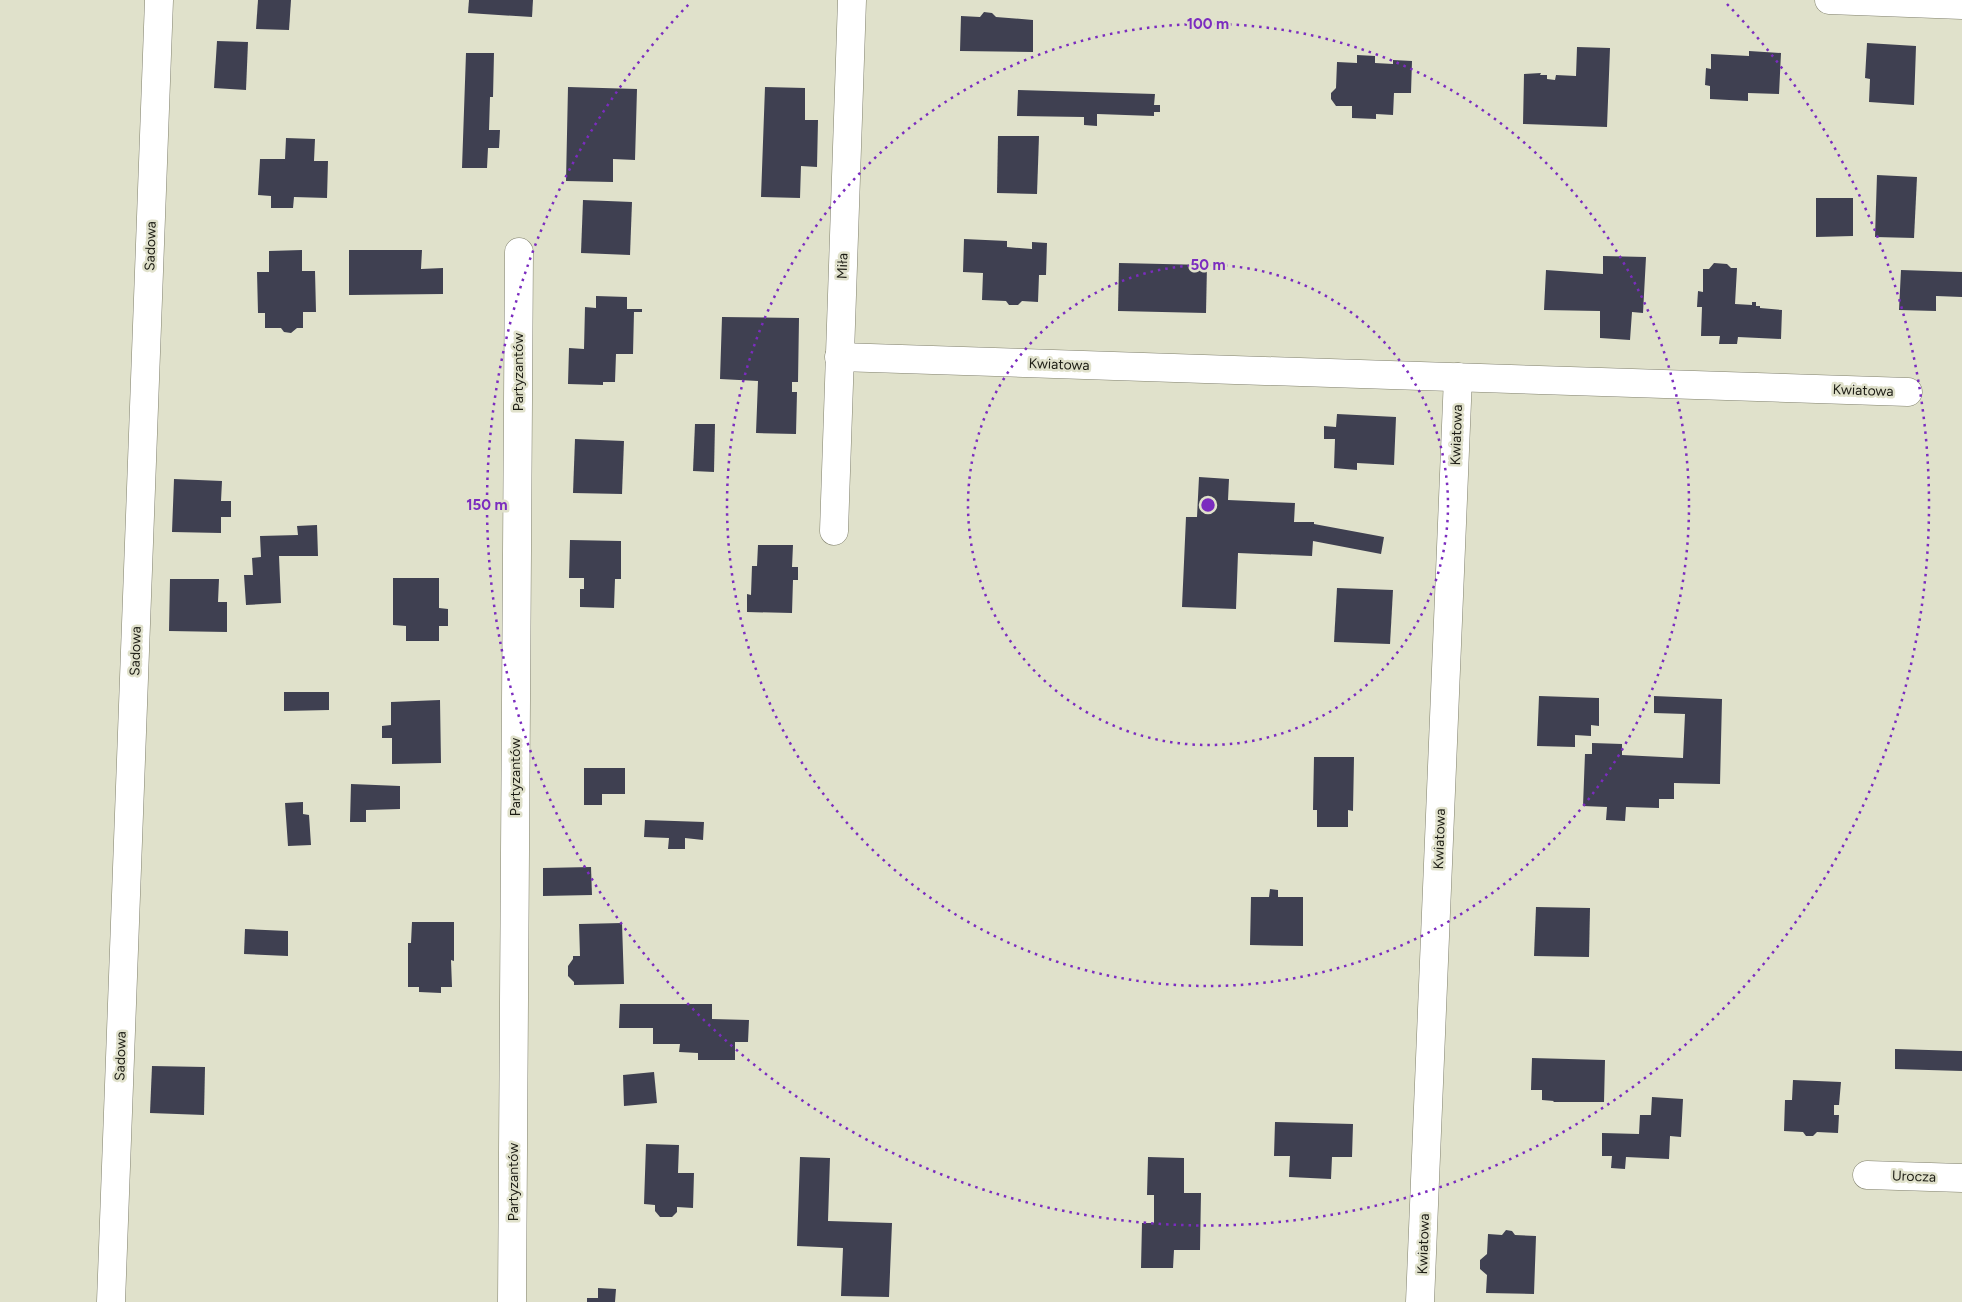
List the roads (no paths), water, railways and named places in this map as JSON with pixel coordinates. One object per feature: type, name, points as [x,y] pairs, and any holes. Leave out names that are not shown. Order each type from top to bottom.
[{"type":"street","name":"Sadowa","points":[[111,1302],[160,0]]},
{"type":"street","name":"Miła","points":[[834,531],[852,0]]},
{"type":"street","points":[[1829,0],[1962,5]]},
{"type":"street","name":"Partyzantów","points":[[512,1302],[519,252]]},
{"type":"street","name":"Kwiatowa","points":[[839,357],[1908,392]]},
{"type":"street","name":"Kwiatowa","points":[[1420,1302],[1458,377]]},
{"type":"street","name":"Urocza","points":[[1867,1174],[1962,1178]]}]
